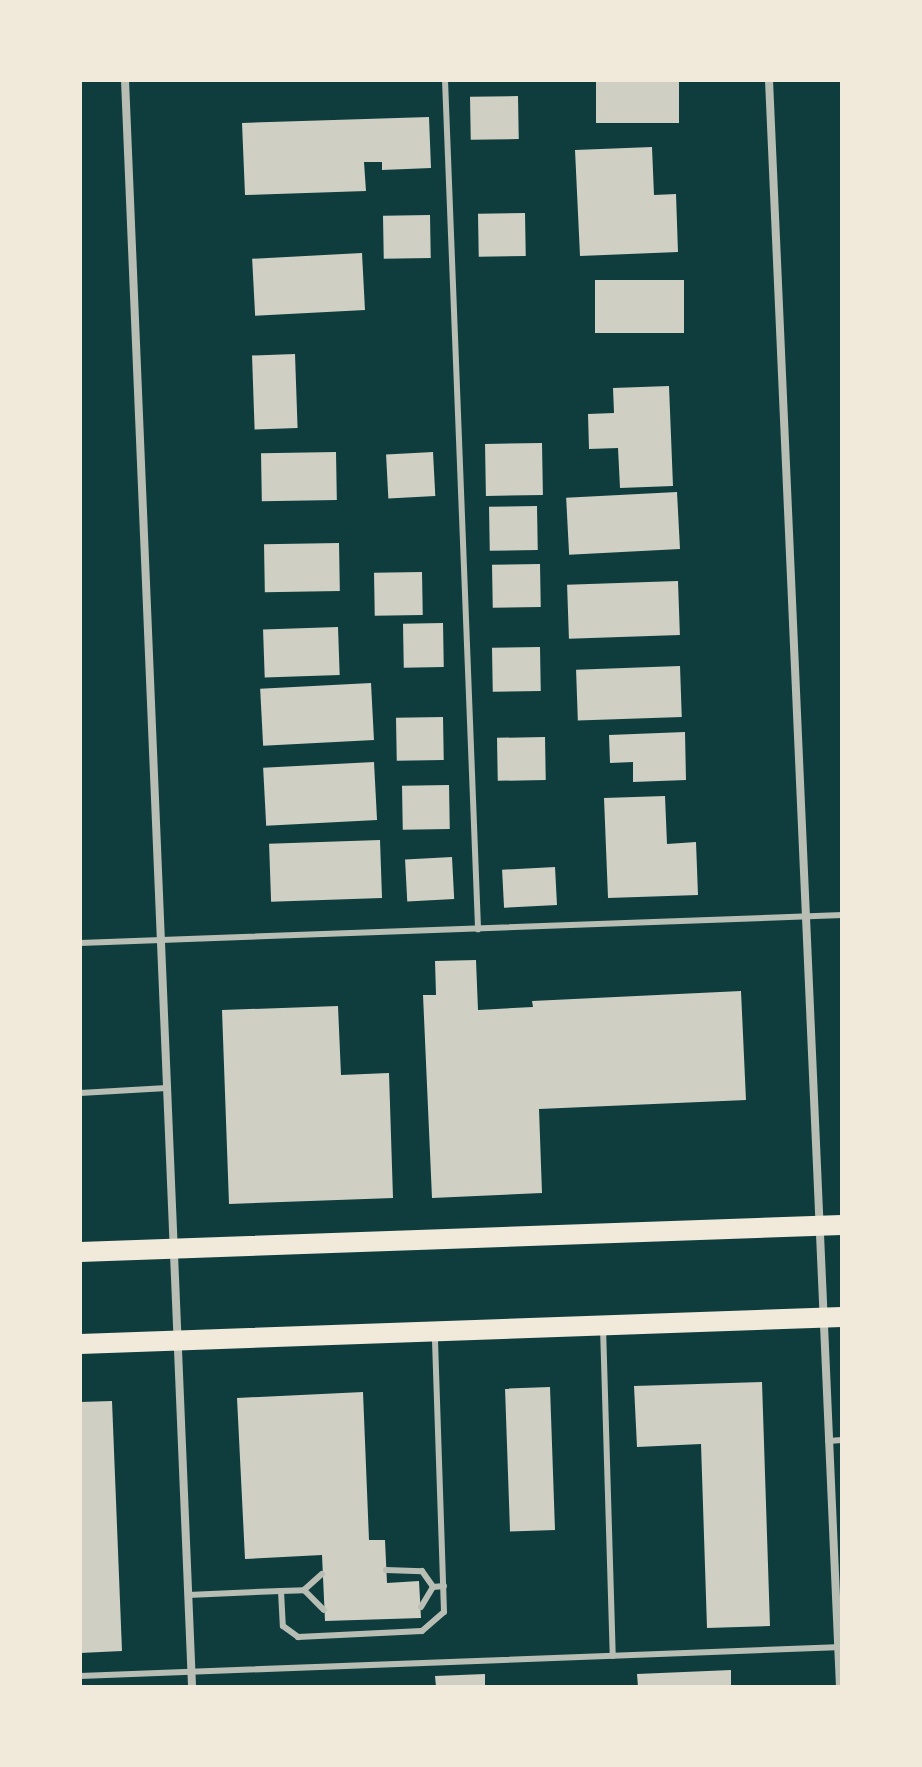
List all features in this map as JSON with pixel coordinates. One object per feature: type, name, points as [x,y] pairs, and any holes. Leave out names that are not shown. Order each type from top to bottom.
[{"type":"main road","points":[[80,1252],[842,1225]]},
{"type":"main road","points":[[80,1344],[832,1317]]},
{"type":"street","points":[[125,80],[192,1687]]},
{"type":"street","points":[[769,80],[817,1225],[832,1317],[828,1441],[838,1572],[840,1687]]},
{"type":"lane","points":[[445,80],[478,929]]},
{"type":"lane","points":[[80,943],[842,915]]},
{"type":"lane","points":[[80,1093],[167,1088]]},
{"type":"lane","points":[[603,1326],[613,1656]]},
{"type":"lane","points":[[281,1591],[283,1626],[298,1637],[422,1631],[444,1612],[435,1331]]},
{"type":"lane","points":[[828,1441],[842,1440]]},
{"type":"lane","points":[[386,1570],[422,1571],[433,1587]]},
{"type":"lane","points":[[188,1595],[304,1590],[322,1574]]},
{"type":"lane","points":[[433,1587],[444,1586]]},
{"type":"lane","points":[[421,1607],[433,1587]]},
{"type":"lane","points":[[304,1590],[324,1610]]},
{"type":"lane","points":[[80,1676],[840,1647]]},
{"type":"building","points":[[596,80],[679,80],[679,123],[596,123]]},
{"type":"building","points":[[518,96],[519,139],[471,140],[470,97]]},
{"type":"building","points":[[429,117],[431,168],[382,170],[382,162],[364,162],[366,191],[245,195],[242,123]]},
{"type":"building","points":[[652,147],[654,195],[676,194],[678,252],[580,256],[575,150]]},
{"type":"building","points":[[525,213],[526,256],[479,257],[478,214]]},
{"type":"building","points":[[430,215],[431,258],[384,259],[383,216]]},
{"type":"building","points":[[362,253],[365,310],[255,316],[252,259]]},
{"type":"building","points":[[595,280],[684,280],[684,333],[595,333]]},
{"type":"building","points":[[295,354],[298,428],[255,429],[252,356]]},
{"type":"building","points":[[669,386],[673,486],[620,488],[618,448],[589,449],[588,414],[614,413],[613,388]]},
{"type":"building","points":[[542,443],[543,495],[486,496],[485,444]]},
{"type":"building","points":[[336,452],[337,500],[262,501],[261,453]]},
{"type":"building","points":[[433,452],[435,496],[388,498],[386,454]]},
{"type":"building","points":[[677,492],[680,549],[569,555],[566,498]]},
{"type":"building","points":[[537,506],[538,550],[490,551],[489,507]]},
{"type":"building","points":[[339,543],[340,591],[265,592],[264,544]]},
{"type":"building","points":[[540,564],[541,607],[493,608],[492,565]]},
{"type":"building","points":[[422,572],[423,615],[375,616],[374,573]]},
{"type":"building","points":[[678,581],[680,635],[569,639],[567,585]]},
{"type":"building","points":[[443,623],[444,667],[404,668],[403,624]]},
{"type":"building","points":[[338,627],[340,675],[265,678],[263,630]]},
{"type":"building","points":[[540,647],[541,691],[493,692],[492,648]]},
{"type":"building","points":[[680,666],[682,717],[578,721],[576,670]]},
{"type":"building","points":[[371,683],[374,740],[263,746],[260,689]]},
{"type":"building","points":[[443,717],[444,760],[397,761],[396,718]]},
{"type":"building","points":[[685,732],[686,780],[633,782],[633,762],[610,763],[609,735]]},
{"type":"building","points":[[545,737],[546,780],[498,781],[497,738]]},
{"type":"building","points":[[374,762],[377,820],[266,826],[263,768]]},
{"type":"building","points":[[449,785],[450,829],[403,830],[402,786]]},
{"type":"building","points":[[665,796],[667,844],[696,842],[698,895],[608,898],[604,798]]},
{"type":"building","points":[[380,840],[382,898],[271,902],[269,844]]},
{"type":"building","points":[[452,857],[454,899],[407,901],[405,859]]},
{"type":"building","points":[[555,867],[557,905],[504,908],[502,870]]},
{"type":"building","points":[[476,960],[478,1010],[533,1007],[532,1001],[741,991],[746,1100],[539,1109],[542,1193],[432,1198],[423,995],[436,995],[435,961]]},
{"type":"building","points":[[338,1006],[341,1075],[389,1073],[393,1198],[229,1204],[222,1010]]},
{"type":"building","points":[[762,1382],[770,1626],[707,1628],[701,1444],[637,1447],[634,1386]]},
{"type":"building","points":[[550,1387],[555,1530],[510,1531],[505,1389]]},
{"type":"building","points":[[363,1392],[369,1540],[385,1540],[387,1583],[419,1581],[421,1618],[325,1621],[322,1555],[245,1559],[237,1398]]},
{"type":"building","points":[[112,1401],[122,1651],[80,1653],[80,1402]]},
{"type":"building","points":[[731,1670],[731,1687],[638,1687],[637,1674]]},
{"type":"building","points":[[485,1674],[485,1687],[436,1687],[435,1676]]}]
